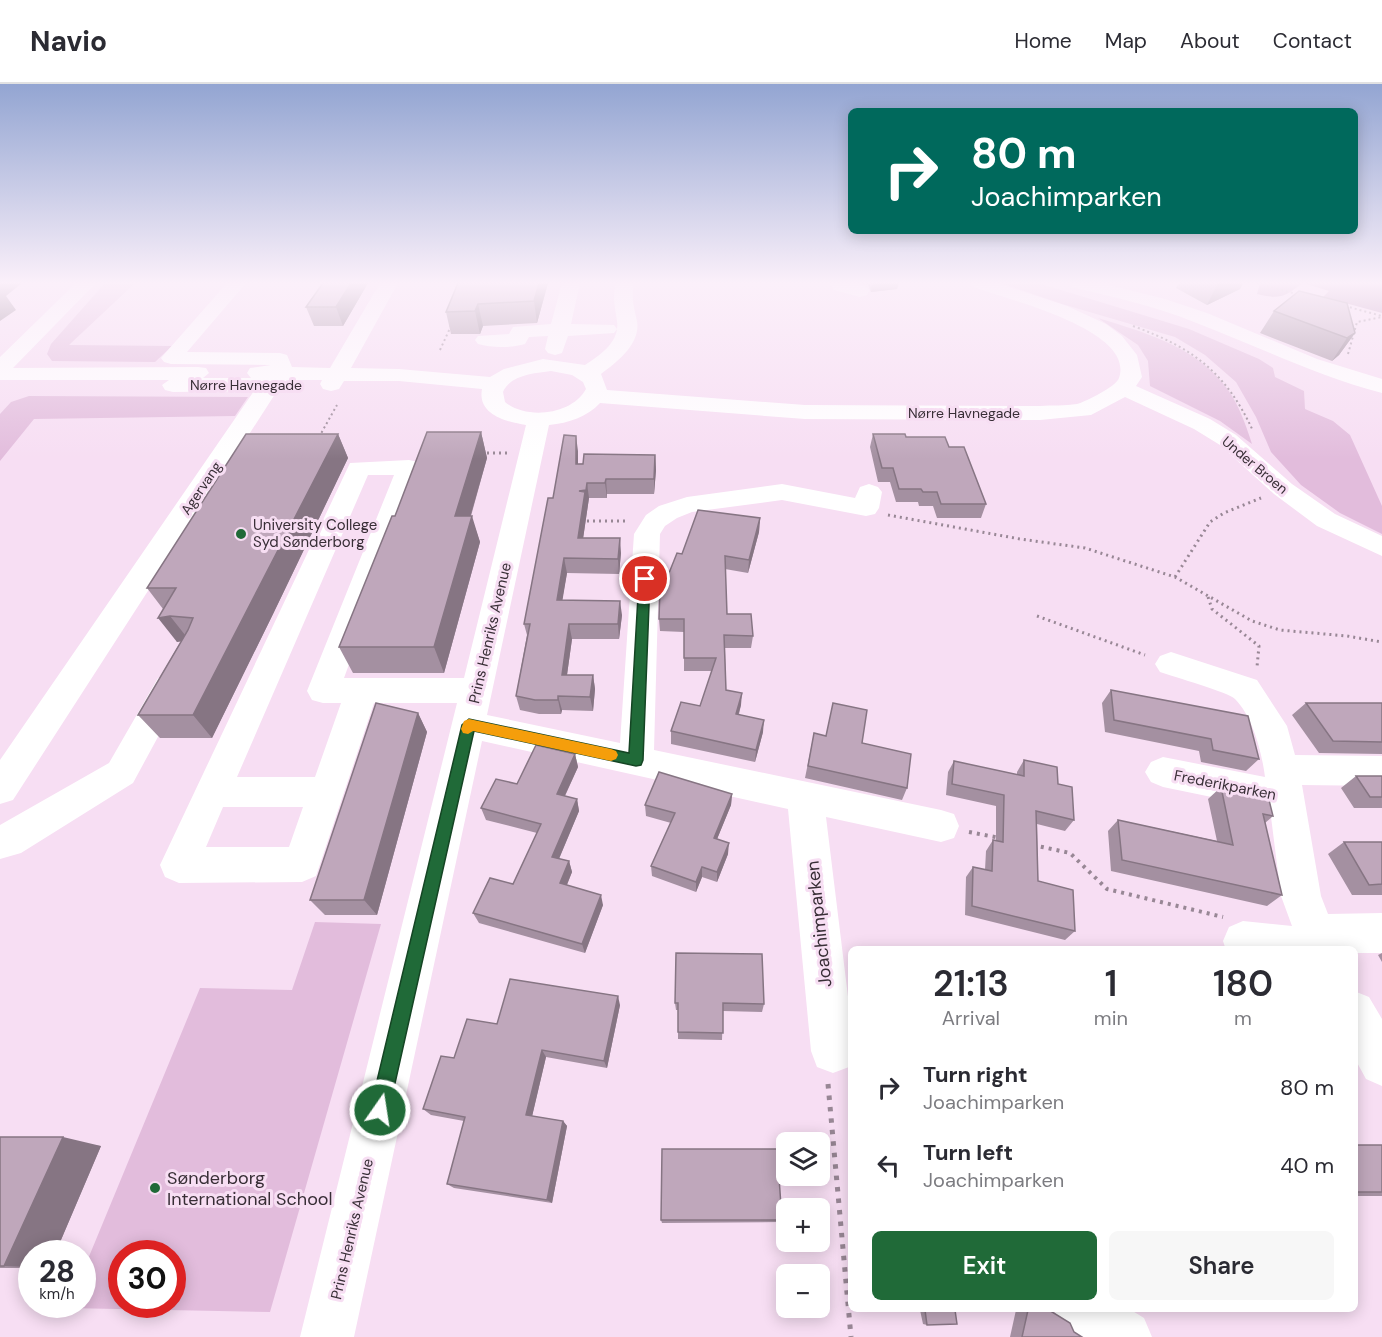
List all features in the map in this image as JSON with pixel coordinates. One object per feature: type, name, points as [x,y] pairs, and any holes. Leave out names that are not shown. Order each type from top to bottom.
[{"type":"street","points":[[0,369],[28,341]]},
{"type":"street","points":[[186,341],[171,358],[280,358],[282,366],[274,378]]},
{"type":"street","points":[[334,379],[355,341]]},
{"type":"street","points":[[551,365],[557,341]]},
{"type":"street","points":[[588,374],[613,353],[620,341]]},
{"type":"street","points":[[1116,341],[1128,356],[1131,378],[1124,389]]},
{"type":"street","points":[[1257,341],[1310,363],[1363,380]]},
{"type":"street","points":[[551,365],[565,366],[588,374],[594,380],[597,388],[595,396],[588,405],[575,413],[558,418],[539,420],[508,414],[498,408],[492,400],[494,387],[519,370],[551,365]]},
{"type":"street","name":"Nørre Havnegade","points":[[0,374],[334,379],[408,385],[494,387]]},
{"type":"street","name":"Nørre Havnegade","points":[[0,387],[274,378]]},
{"type":"street","name":"Agervang","points":[[0,789],[274,378]]},
{"type":"street","name":"Nørre Havnegade","points":[[595,396],[805,412],[1040,413],[1083,410],[1124,389]]},
{"type":"street","name":"Under Broen","points":[[1124,389],[1202,424],[1228,440],[1284,489],[1326,520],[1382,547]]},
{"type":"street","name":"Prins Henriks Avenue","points":[[327,1337],[539,420]]},
{"type":"street","points":[[362,691],[302,864],[179,865],[359,468],[409,467],[323,691],[362,691],[473,708],[636,760],[941,826]]},
{"type":"street","points":[[636,760],[647,534],[655,521],[668,512],[687,505],[782,492],[868,500]]},
{"type":"street","points":[[0,842],[8,841],[121,773],[182,663]]},
{"type":"street","points":[[1172,664],[1246,689]]},
{"type":"street","name":"Frederikparken","points":[[1246,689],[1270,726],[1284,783],[1301,896],[1319,944]]},
{"type":"street","name":"Frederikparken","points":[[1163,772],[1284,783],[1382,771]]},
{"type":"street","points":[[212,792],[327,792]]},
{"type":"street","name":"Joachimparken","points":[[805,796],[833,1051]]},
{"type":"street","points":[[1243,941],[1319,944],[1382,933]]},
{"type":"street","points":[[1358,1018],[1382,1063]]},
{"type":"street","points":[[1084,1312],[1125,1337]]},
{"type":"path","points":[[440,350],[444,341]]},
{"type":"path","points":[[1171,341],[1183,346],[1218,373],[1231,388],[1246,413],[1266,460],[1264,471]]},
{"type":"path","points":[[1359,341],[1363,380]]},
{"type":"path","points":[[1175,577],[1210,522],[1224,513],[1284,489]]},
{"type":"path","points":[[868,500],[885,515],[1085,548],[1175,577],[1252,621],[1280,630],[1347,636],[1382,642]]},
{"type":"path","points":[[571,521],[655,521]]},
{"type":"path","points":[[1208,597],[1212,609],[1259,646],[1255,684],[1246,689]]},
{"type":"path","points":[[1037,616],[1172,664]]},
{"type":"path","points":[[941,826],[1011,840]]},
{"type":"path","points":[[1023,843],[1070,853],[1107,890],[1239,921],[1243,941]]},
{"type":"path","points":[[833,1051],[827,1068],[848,1303]]},
{"type":"path","points":[[849,1312],[851,1337]]},
{"type":"shaded area","points":[[53,341],[73,341],[69,345],[172,346],[155,362],[52,361],[47,354]]},
{"type":"shaded area","points":[[1133,341],[1166,341],[1196,358],[1209,369],[1232,395],[1252,444],[1220,421],[1150,386],[1148,361],[1138,345]]},
{"type":"shaded area","points":[[1182,341],[1218,341],[1259,359],[1273,368],[1275,377],[1304,391],[1305,409],[1333,421],[1350,435],[1382,506],[1382,534],[1340,513],[1301,485],[1271,452],[1256,417],[1236,382],[1205,355]]},
{"type":"shaded area","points":[[29,396],[248,397],[235,416],[34,419],[0,461],[0,414],[11,402]]},
{"type":"shaded area","points":[[315,922],[381,924],[270,1312],[186,1310],[186,1240],[108,1240],[108,1309],[96,1309],[96,1240],[200,988],[292,990]]},
{"type":"building","points":[[427,432],[481,432],[455,516],[472,516],[434,647],[339,647],[392,516],[395,516]]},
{"type":"building","points":[[246,434],[338,434],[193,715],[138,715],[193,618],[170,616],[158,618],[176,588],[147,588]]},
{"type":"building","points":[[873,434],[945,437],[949,447],[964,447],[986,504],[941,504],[937,492],[899,489],[893,468],[882,468]]},
{"type":"building","points":[[564,435],[576,436],[576,464],[583,464],[584,454],[655,455],[654,479],[606,479],[605,483],[587,483],[586,490],[579,491],[585,492],[578,538],[620,538],[618,559],[564,558],[557,600],[620,601],[618,624],[569,624],[562,675],[593,675],[590,697],[558,696],[558,700],[535,700],[516,696],[530,624],[524,624],[548,498],[553,498]]},
{"type":"building","points":[[698,510],[760,518],[749,560],[725,556],[727,614],[751,614],[753,636],[724,635],[726,690],[742,693],[736,714],[764,720],[756,750],[671,731],[681,702],[700,706],[716,658],[684,658],[684,619],[659,619],[660,588],[663,588],[677,553],[682,554]]},
{"type":"building","points":[[1111,690],[1248,716],[1259,759],[1213,750],[1211,739],[1114,720]]},
{"type":"building","points":[[376,703],[418,713],[364,900],[310,900]]},
{"type":"building","points":[[833,703],[867,710],[862,743],[911,754],[907,788],[808,766],[814,733],[826,736]]},
{"type":"building","points":[[1306,703],[1382,703],[1382,742],[1333,741]]},
{"type":"building","points":[[536,745],[575,754],[557,794],[577,799],[552,857],[569,861],[560,883],[601,895],[582,944],[473,913],[490,878],[513,884],[541,824],[481,808],[496,779],[517,784]]},
{"type":"building","points":[[1024,760],[1057,767],[1058,784],[1072,787],[1074,820],[1036,811],[1038,881],[1073,890],[1075,931],[972,906],[973,867],[992,871],[993,840],[1003,842],[1004,795],[952,784],[954,761],[1024,776]]},
{"type":"building","points":[[659,772],[732,794],[714,838],[729,843],[717,872],[702,867],[696,882],[651,866],[675,813],[645,805]]},
{"type":"building","points":[[1356,776],[1382,776],[1382,797],[1370,797]]},
{"type":"building","points":[[1221,787],[1268,796],[1273,816],[1263,814],[1282,895],[1122,860],[1118,820],[1233,845]]},
{"type":"building","points":[[1344,842],[1382,842],[1382,884],[1369,885]]},
{"type":"building","points":[[676,953],[762,954],[764,1004],[723,1003],[723,1033],[678,1032],[678,1003],[675,1003]]},
{"type":"building","points":[[510,979],[618,996],[604,1061],[542,1050],[526,1115],[563,1121],[547,1200],[447,1184],[465,1117],[423,1109],[441,1056],[454,1058],[467,1019],[497,1024]]},
{"type":"building","points":[[0,1137],[63,1137],[4,1266],[0,1266]]},
{"type":"building","points":[[1358,1145],[1382,1145],[1382,1192],[1358,1192]]},
{"type":"building","points":[[662,1149],[776,1149],[776,1186],[780,1186],[780,1198],[776,1198],[776,1220],[661,1220]]},
{"type":"building","points":[[925,1312],[955,1312],[957,1324],[927,1325]]},
{"type":"building","points":[[1028,1312],[1052,1312],[1070,1323],[1074,1332],[1082,1337],[1022,1337]]},
{"type":"slow traffic","points":[[468,729],[469,725],[611,755]]},
{"type":"place","name":"University College Syd Sønderborg","points":[[241,534]]},
{"type":"place","name":"Sønderborg International School","points":[[155,1188]]},
{"type":"route","points":[[380,1110],[469,725],[636,760],[645,579]]}]
